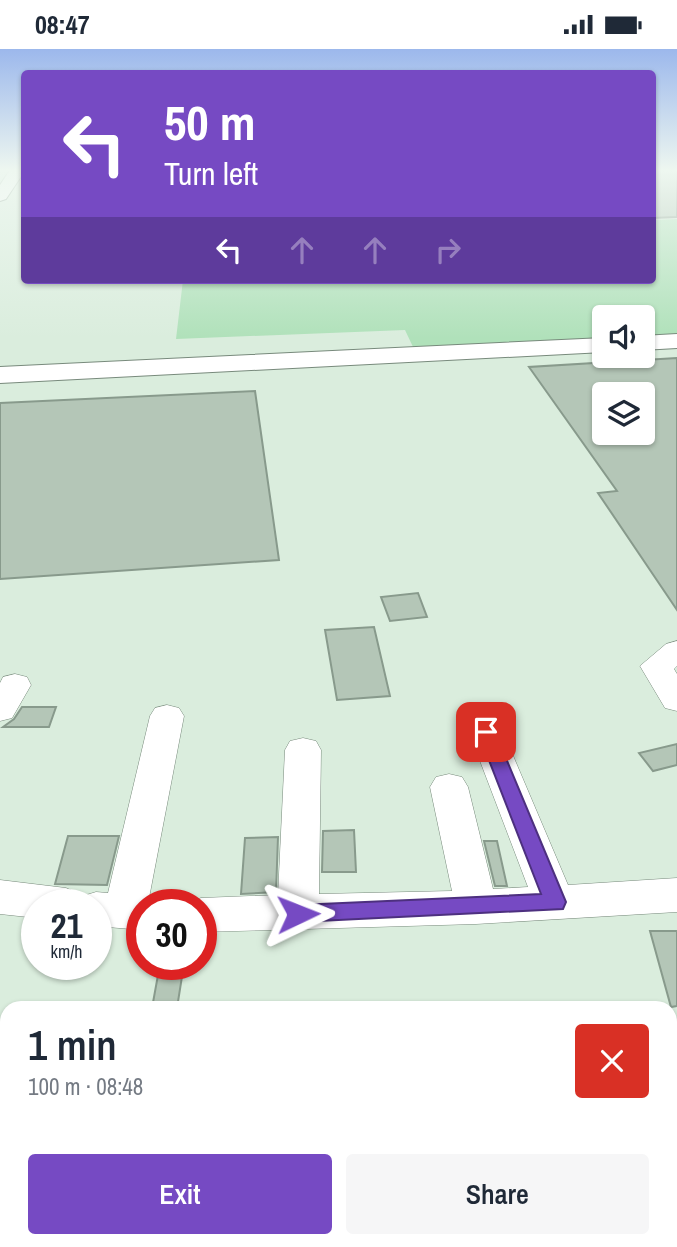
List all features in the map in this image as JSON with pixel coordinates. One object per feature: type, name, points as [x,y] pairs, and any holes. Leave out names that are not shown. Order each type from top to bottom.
[{"type":"street","points":[[655,342],[677,341]]},
{"type":"street","points":[[0,375],[592,346]]},
{"type":"street","points":[[677,651],[656,666],[677,700]]},
{"type":"street","points":[[121,911],[167,716]]},
{"type":"street","points":[[486,732],[555,902]]},
{"type":"street","points":[[298,914],[303,750]]},
{"type":"street","points":[[449,787],[476,907]]},
{"type":"street","points":[[217,915],[476,907],[677,895]]},
{"type":"street","points":[[0,897],[21,900]]},
{"type":"green space","points":[[656,226],[677,226],[677,337],[655,338],[655,305],[592,305],[592,341],[414,349],[405,330],[176,339],[183,284],[656,284]]},
{"type":"building","points":[[677,358],[677,610],[598,493],[617,491],[529,367],[592,363],[592,368],[655,368],[655,359]]},
{"type":"building","points":[[255,391],[279,560],[0,579],[0,403]]},
{"type":"building","points":[[418,593],[427,617],[390,621],[381,597]]},
{"type":"building","points":[[374,627],[390,696],[337,700],[325,630]]},
{"type":"building","points":[[22,707],[56,707],[49,727],[3,727],[14,719]]},
{"type":"building","points":[[677,744],[677,765],[653,771],[639,753]]},
{"type":"building","points":[[354,830],[356,872],[322,872],[323,831]]},
{"type":"building","points":[[68,836],[119,836],[107,885],[55,884]]},
{"type":"building","points":[[278,837],[276,892],[241,894],[245,838]]},
{"type":"building","points":[[484,841],[497,841],[507,886],[495,886]]},
{"type":"building","points":[[650,931],[677,931],[677,1001],[669,1001]]},
{"type":"building","points":[[157,980],[181,980],[178,1001],[153,1001]]},
{"type":"route","points":[[298,914],[555,902],[486,732]]}]
